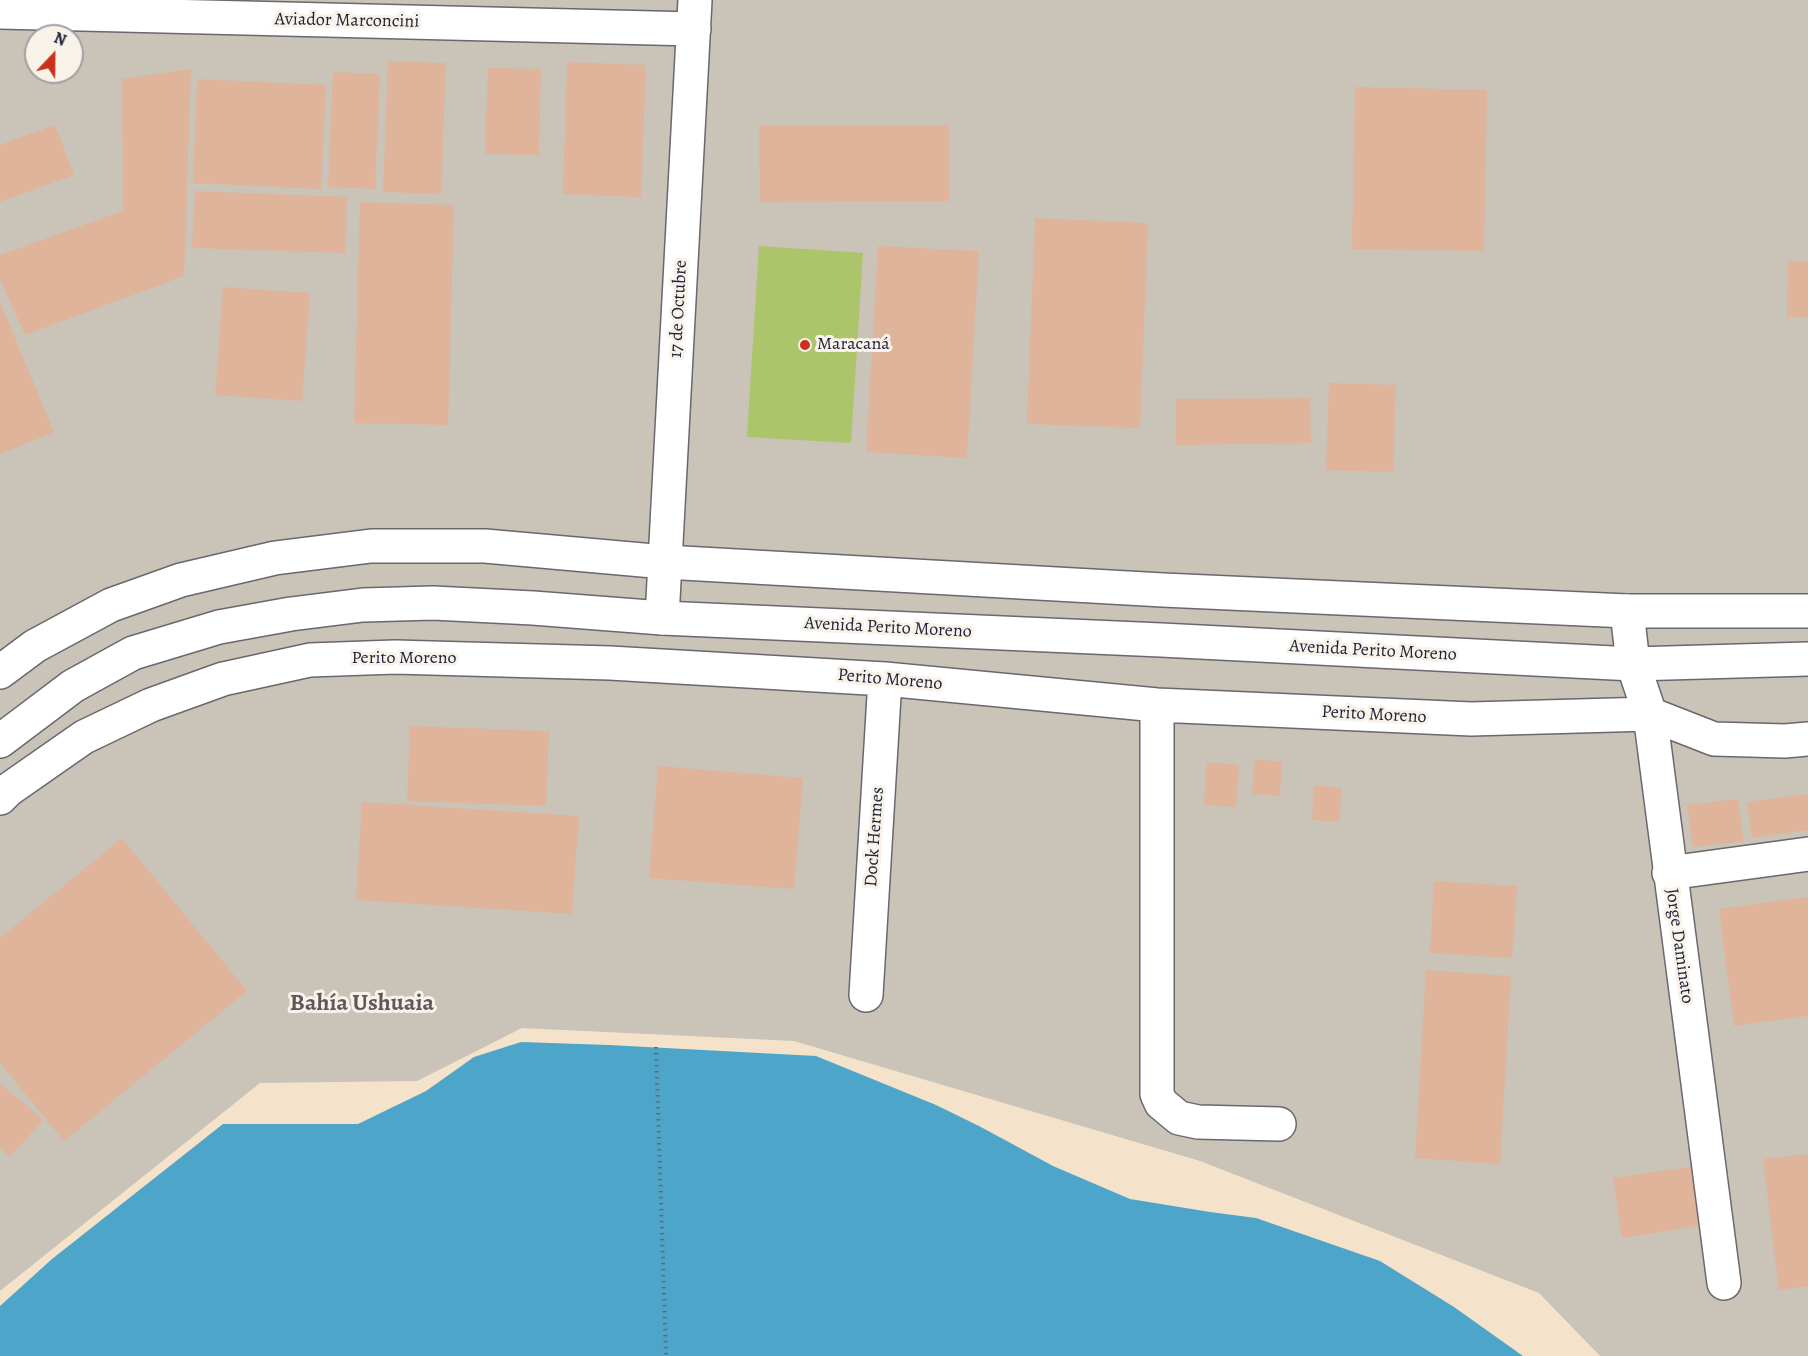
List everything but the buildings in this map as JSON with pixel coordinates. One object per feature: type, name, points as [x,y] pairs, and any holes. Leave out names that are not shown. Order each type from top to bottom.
[{"type":"street","name":"Aviador Marconcini","points":[[0,12],[695,15]]},
{"type":"street","name":"17 de Octubre","points":[[662,618],[695,15]]},
{"type":"street","points":[[0,672],[34,646],[111,605],[181,580],[275,558],[371,546],[485,546],[665,562],[1163,590],[1627,611],[1808,611]]},
{"type":"street","name":"Avenida Perito Moreno","points":[[0,741],[73,686],[133,653],[219,627],[291,614],[363,605],[433,603],[662,618],[1633,664],[1808,659]]},
{"type":"street","name":"Jorge Daminato","points":[[1627,611],[1633,664],[1650,714],[1724,1283]]},
{"type":"street","name":"Perito Moreno","points":[[0,798],[84,737],[151,705],[223,680],[310,660],[395,657],[610,663],[885,679],[1157,705],[1471,719],[1650,714],[1714,739],[1785,741],[1808,739]]},
{"type":"street","name":"Dock Hermes","points":[[866,995],[885,679]]},
{"type":"street","points":[[1157,705],[1156,1095],[1161,1103],[1179,1118],[1198,1122],[1279,1124]]},
{"type":"street","points":[[1669,873],[1808,854]]},
{"type":"path","points":[[657,1047],[666,1356]]},
{"type":"shaded area","points":[[0,0],[1808,0],[1808,1356],[1600,1356],[1539,1293],[1200,1161],[794,1041],[522,1028],[417,1081],[260,1083],[0,1291]]},
{"type":"green space","name":"Maracaná","points":[[759,246],[863,253],[851,443],[747,437]]},
{"type":"water","points":[[521,1042],[816,1056],[936,1105],[1053,1166],[1130,1199],[1256,1218],[1380,1261],[1454,1307],[1523,1356],[0,1356],[0,1306],[52,1259],[223,1124],[358,1124],[426,1091],[474,1057]]},
{"type":"place","name":"Maracaná","points":[[805,345]]},
{"type":"district","name":"Bahía Ushuaia","points":[[362,1004]]}]
